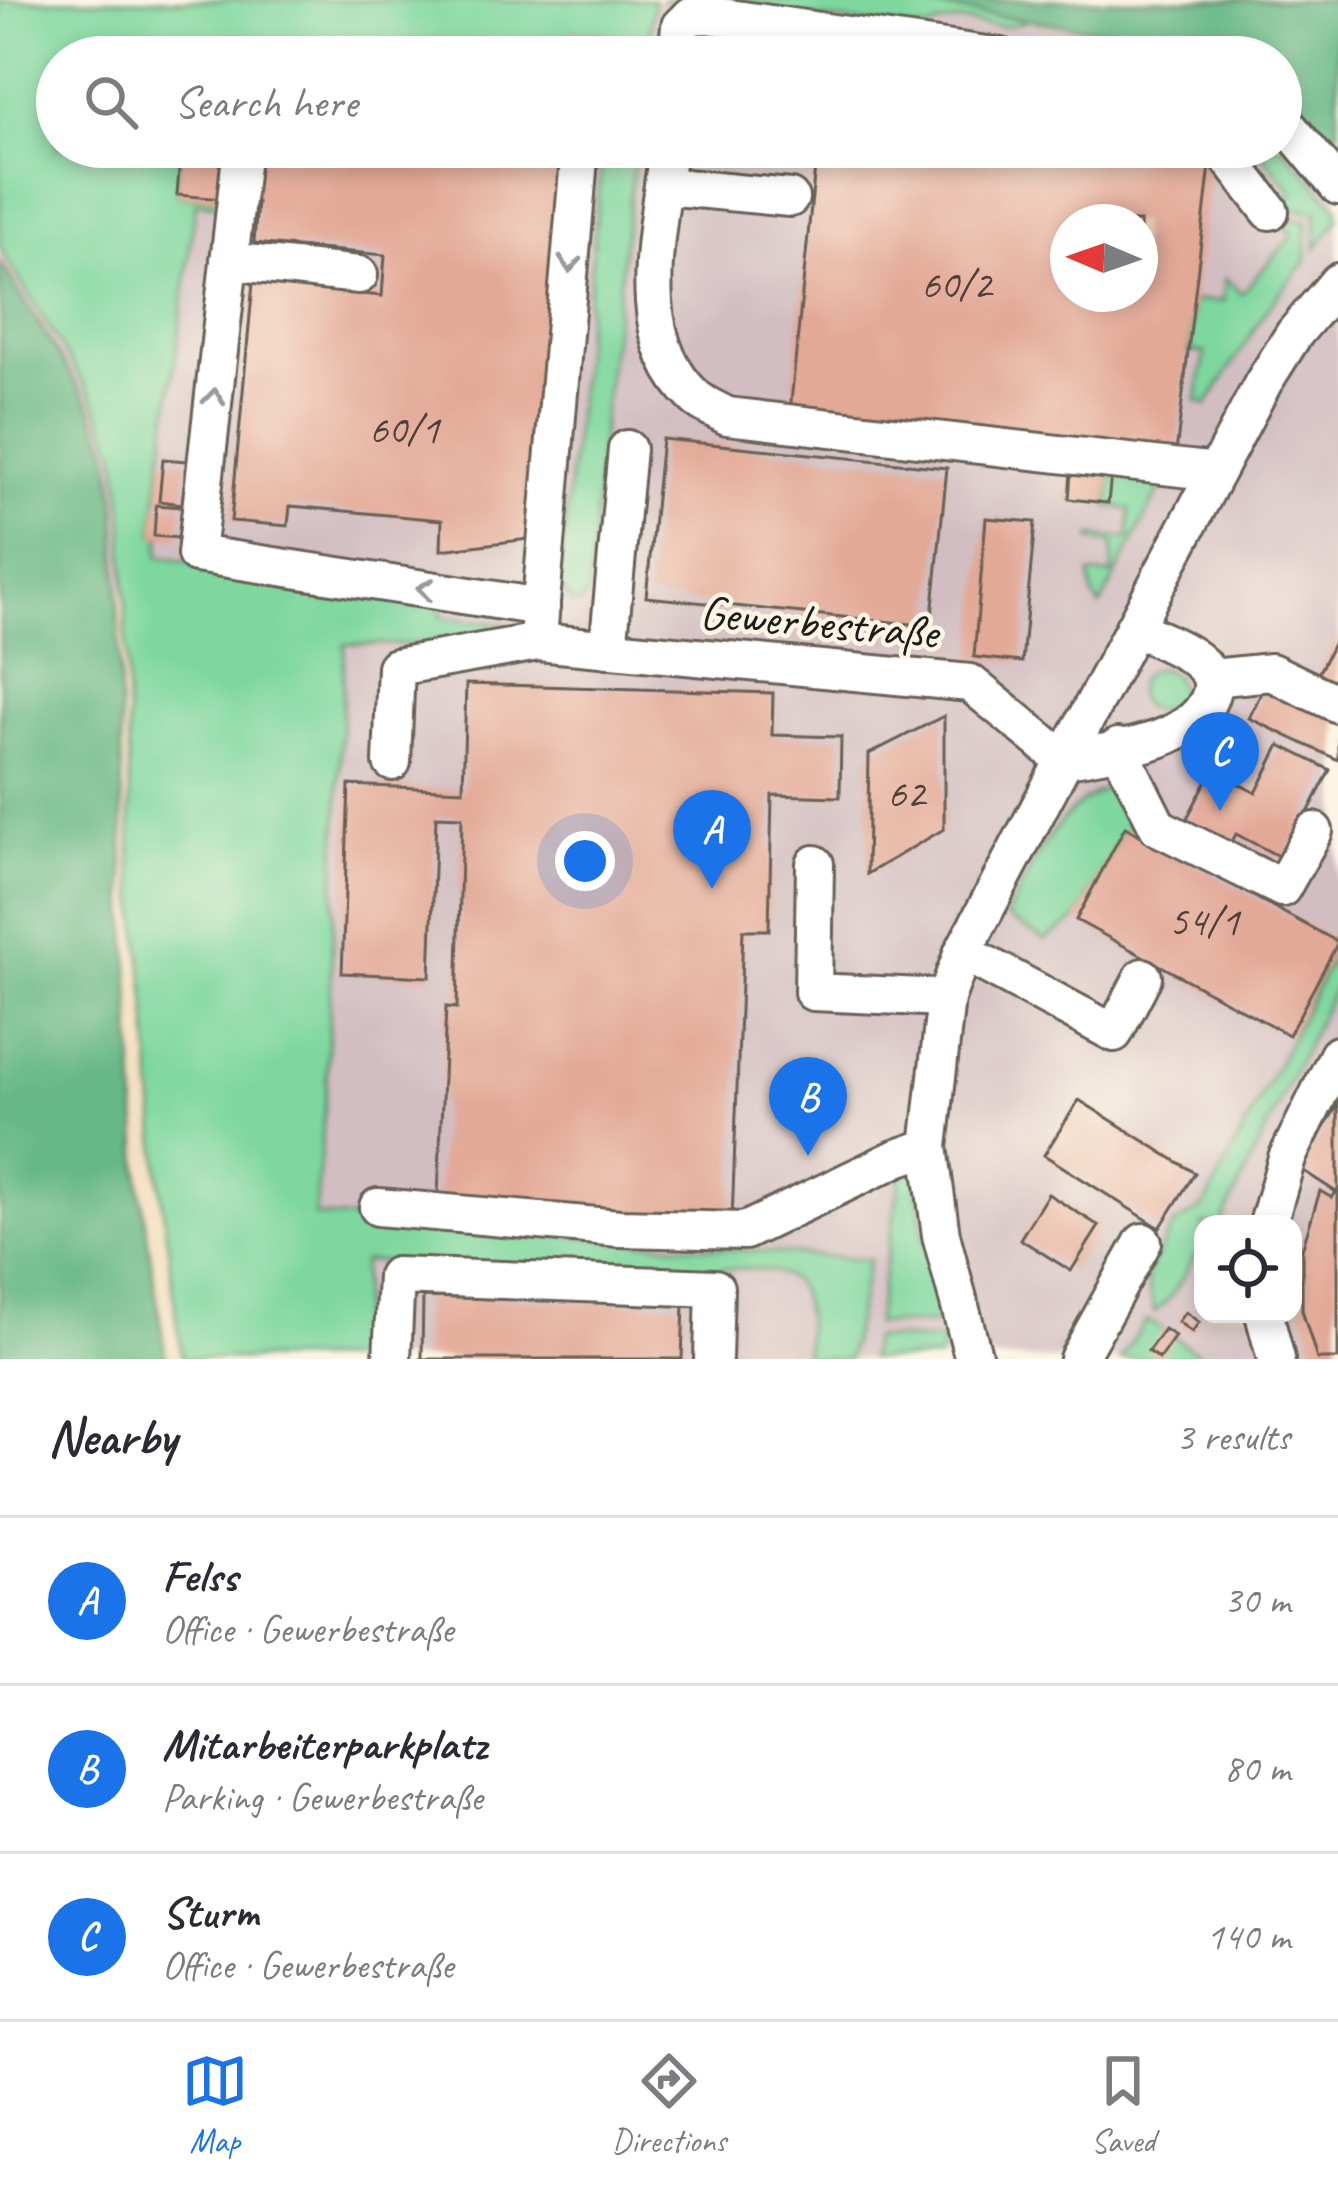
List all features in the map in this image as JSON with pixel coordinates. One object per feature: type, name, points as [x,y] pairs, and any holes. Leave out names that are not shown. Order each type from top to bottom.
[{"type":"street","points":[[679,36],[680,26],[690,16],[708,15],[854,36]]},
{"type":"street","points":[[1302,143],[1338,186]]},
{"type":"street","points":[[240,168],[196,554],[539,624]]},
{"type":"street","points":[[539,624],[578,168]]},
{"type":"street","points":[[666,168],[652,307],[670,362],[695,397],[727,416],[1216,472]]},
{"type":"street","points":[[1236,168],[1270,211]]},
{"type":"street","points":[[664,186],[790,198]]},
{"type":"street","points":[[229,261],[359,275]]},
{"type":"street","points":[[974,1359],[940,1234],[929,1147],[946,998],[963,952],[1262,383],[1294,334],[1338,282]]},
{"type":"street","points":[[608,649],[627,449]]},
{"type":"street","points":[[392,762],[396,667],[539,624]]},
{"type":"street","name":"Gewerbestraße","points":[[539,624],[608,649],[970,683],[1064,760]]},
{"type":"street","points":[[1064,760],[1186,727],[1203,712],[1212,695],[1212,678],[1204,664],[1134,627]]},
{"type":"street","points":[[1212,678],[1271,672],[1338,704]]},
{"type":"street","points":[[1118,747],[1158,827],[1282,888],[1314,832]]},
{"type":"street","points":[[815,863],[813,992],[946,998]]},
{"type":"street","points":[[963,952],[1114,1034],[1143,976]]},
{"type":"street","points":[[1271,1215],[1287,1158],[1338,1055]]},
{"type":"street","points":[[378,1207],[620,1228],[745,1231],[929,1147]]},
{"type":"street","points":[[1078,1359],[1144,1242]]},
{"type":"street","points":[[392,1359],[396,1276],[715,1288],[713,1359]]},
{"type":"street","points":[[1266,1323],[1276,1359]]},
{"type":"shaded area","points":[[0,0],[878,0],[1147,36],[36,36],[36,168],[1302,168],[1302,105],[1338,145],[1338,1359],[298,1359],[326,1095],[345,644],[439,644],[345,605],[117,591],[116,503],[109,452],[89,404],[0,262]]},
{"type":"green space","points":[[0,0],[654,0],[650,36],[571,31],[570,36],[36,36],[36,168],[179,168],[177,195],[218,199],[217,205],[196,203],[156,505],[154,535],[161,537],[159,556],[442,606],[441,617],[508,625],[507,639],[345,644],[326,1095],[315,1216],[869,1260],[848,1359],[806,1359],[801,1294],[794,1282],[767,1270],[363,1261],[358,1359],[182,1359],[159,1177],[131,860],[123,505],[116,452],[94,400],[0,248]]},
{"type":"green space","points":[[661,0],[878,0],[1028,20],[1003,26],[955,22],[927,30]]},
{"type":"green space","points":[[878,0],[1338,0],[1338,145],[1302,105],[1302,36],[1147,36]]},
{"type":"green space","points":[[601,168],[633,168],[588,594],[581,603],[573,603],[559,586]]},
{"type":"green space","points":[[1273,168],[1301,168],[1338,208],[1338,220],[1316,248],[1316,211],[1277,207],[1293,192]]},
{"type":"green space","points":[[1277,219],[1307,221],[1306,261],[1267,309],[1207,405],[1197,401],[1205,353],[1188,352],[1194,301],[1223,301],[1225,278],[1242,293],[1293,235]]},
{"type":"green space","points":[[0,262],[89,404],[109,452],[116,503],[124,866],[140,1186],[166,1359],[0,1359]]},
{"type":"green space","points":[[1111,475],[1164,481],[1100,606],[1092,594],[1090,574],[1112,575],[1113,543],[1092,541],[1092,536],[1129,538],[1130,509],[1109,507]]},
{"type":"green space","points":[[1158,669],[1173,675],[1179,690],[1173,705],[1158,711],[1143,705],[1137,690],[1143,675]]},
{"type":"green space","points":[[1120,782],[1148,840],[1125,828],[1076,920],[1045,940],[1006,917],[1062,820]]},
{"type":"green space","points":[[1338,945],[1338,980],[1225,1215],[1194,1215],[1194,1260],[1169,1299],[1154,1312],[1146,1275],[1173,1226],[1205,1206]]},
{"type":"green space","points":[[903,1164],[917,1177],[923,1232],[945,1323],[875,1324]]},
{"type":"green space","points":[[1147,1320],[1207,1359],[1120,1359]]},
{"type":"green space","points":[[872,1338],[945,1341],[938,1359],[869,1359]]},
{"type":"building","points":[[570,31],[606,34],[606,36],[569,36]]},
{"type":"building","points":[[179,168],[561,168],[529,539],[441,550],[442,520],[290,506],[288,526],[231,521],[253,283],[382,296],[385,255],[254,243],[257,202],[177,195]]},
{"type":"building","points":[[815,168],[1210,168],[1176,453],[790,412]]},
{"type":"building","points":[[662,439],[947,468],[931,626],[646,597]]},
{"type":"building","points":[[163,459],[187,461],[182,504],[159,501]]},
{"type":"building","points":[[1071,472],[1111,475],[1108,503],[1069,499]]},
{"type":"building","points":[[156,505],[182,507],[179,538],[154,536]]},
{"type":"building","points":[[986,518],[1035,522],[1022,662],[974,657]]},
{"type":"building","points":[[1338,634],[1338,686],[1317,676]]},
{"type":"building","points":[[1266,683],[1338,717],[1338,760],[1249,718]]},
{"type":"building","points":[[466,684],[773,693],[772,735],[841,737],[840,797],[772,795],[769,930],[743,930],[732,1220],[518,1211],[515,1199],[438,1196],[446,1007],[457,1008],[462,817],[436,816],[430,977],[342,973],[349,785],[463,790]]},
{"type":"building","points":[[944,716],[944,829],[867,874],[869,754]]},
{"type":"building","points":[[1280,745],[1330,770],[1284,859],[1236,834],[1227,851],[1182,828],[1212,770],[1256,793]]},
{"type":"building","points":[[1125,827],[1338,942],[1289,1035],[1076,920]]},
{"type":"building","points":[[1079,1100],[1195,1173],[1160,1228],[1044,1155]]},
{"type":"building","points":[[1338,1105],[1338,1359],[1317,1359],[1302,1310],[1302,1249],[1320,1191],[1332,1198],[1336,1192],[1299,1168]]},
{"type":"building","points":[[1048,1194],[1099,1226],[1071,1271],[1020,1239]]},
{"type":"building","points":[[423,1297],[684,1304],[682,1359],[422,1359]]},
{"type":"building","points":[[1185,1312],[1198,1323],[1192,1332],[1178,1322]]},
{"type":"building","points":[[1164,1329],[1175,1336],[1159,1359],[1148,1351]]},
{"type":"place","name":"Sturm","points":[[1220,811]]},
{"type":"place","name":"Felss","points":[[712,889]]},
{"type":"place","name":"Mitarbeiterparkplatz","points":[[808,1156]]}]
